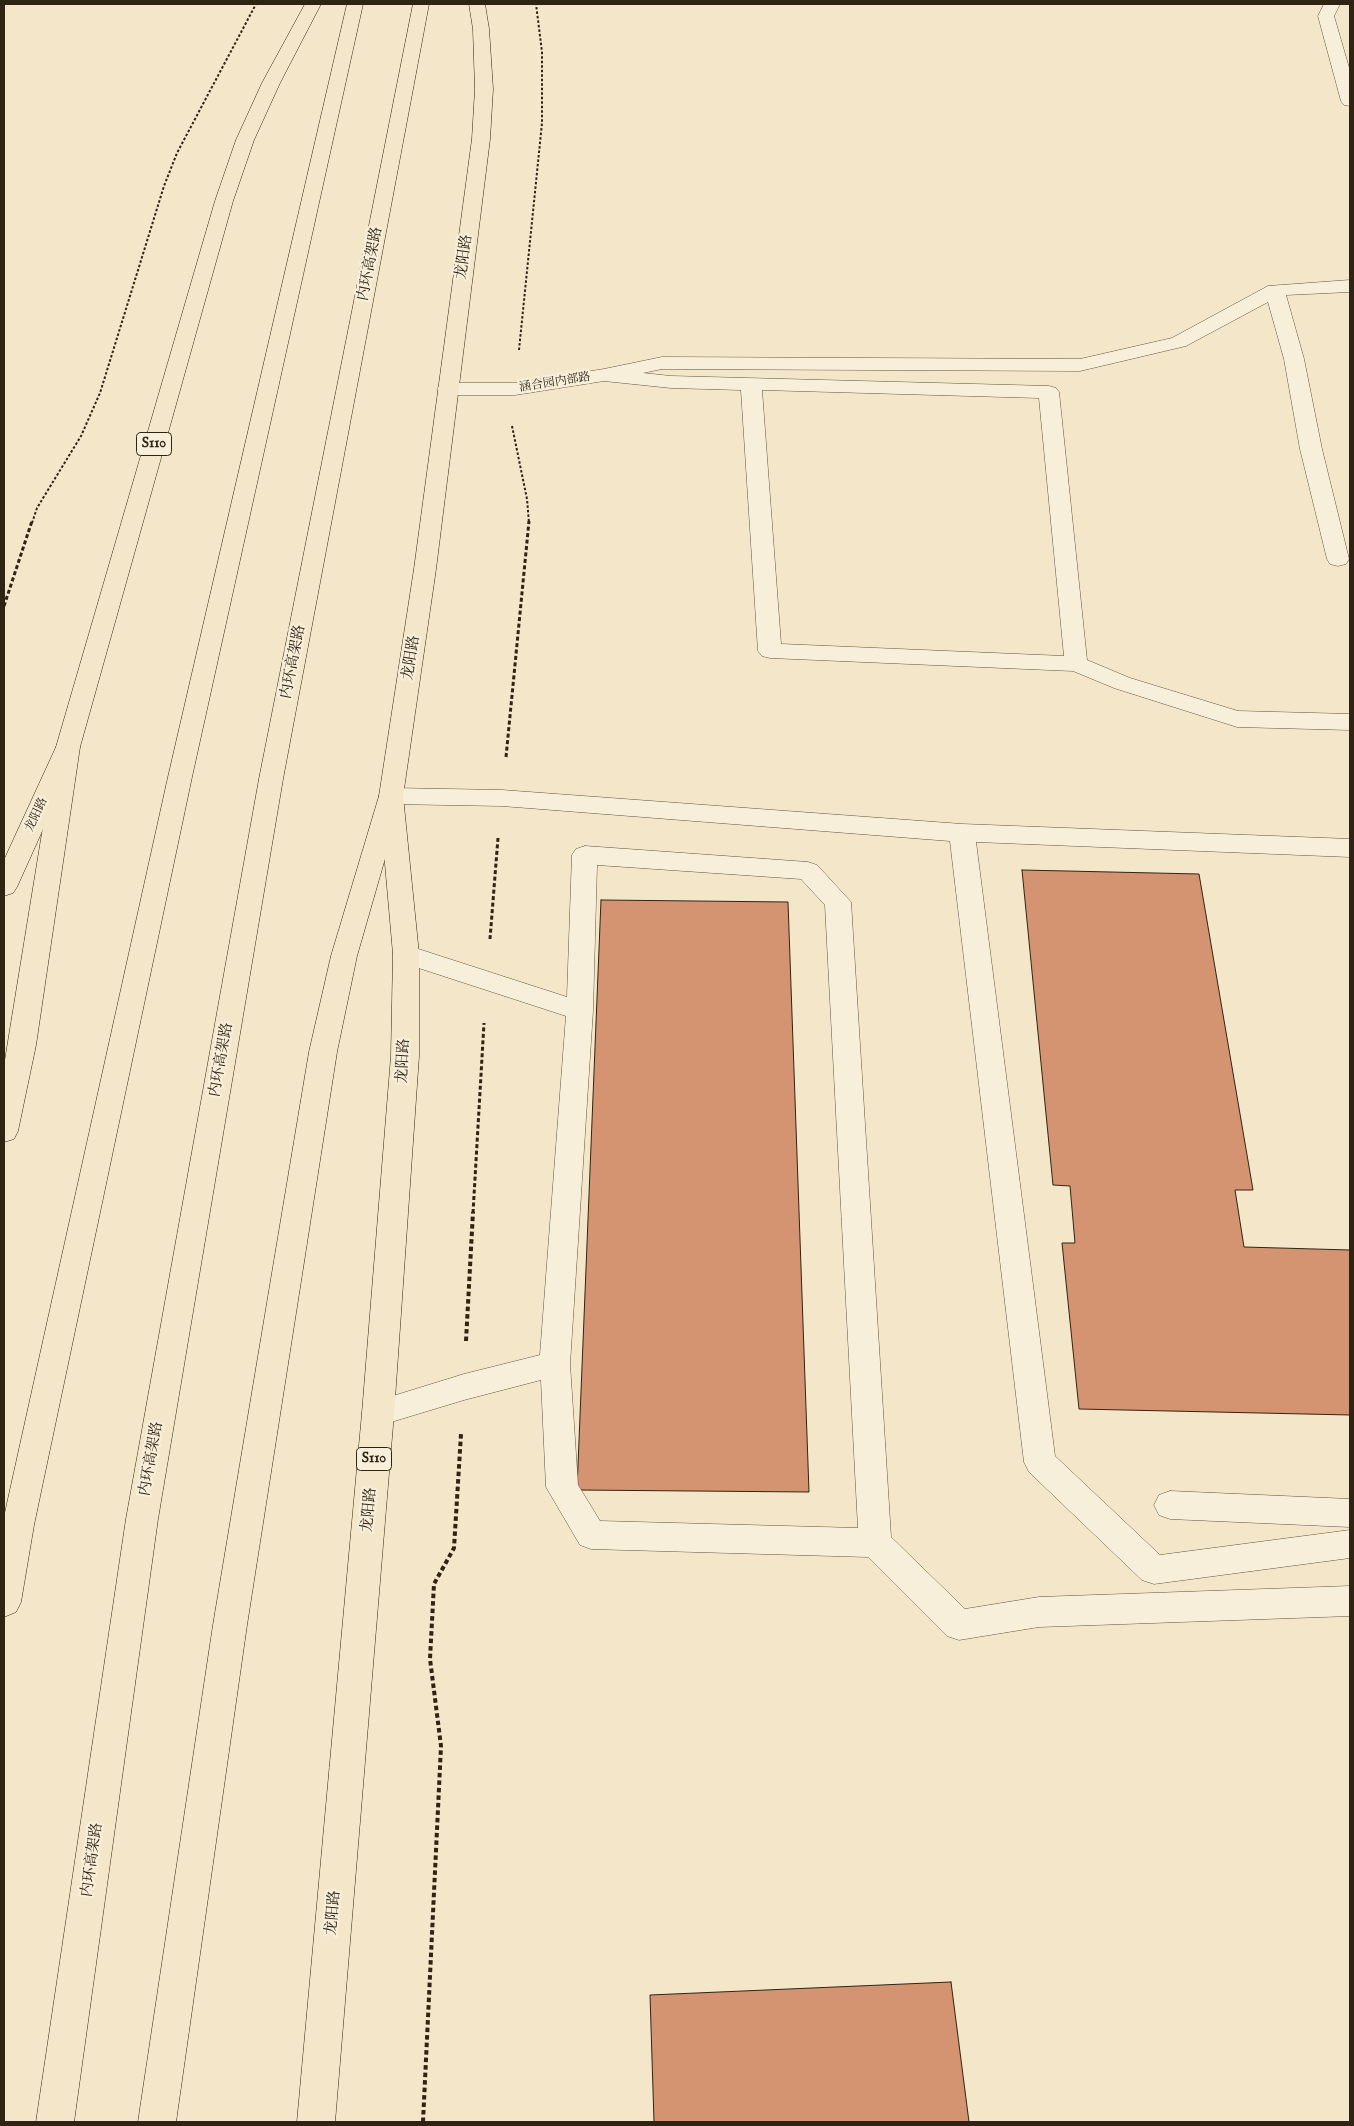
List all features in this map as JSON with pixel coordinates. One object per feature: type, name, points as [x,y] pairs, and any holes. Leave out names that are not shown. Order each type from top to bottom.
[{"type":"main road","name":"龙阳路","points":[[4,887],[68,747],[224,201],[246,140],[271,83],[313,4]]},
{"type":"main road","points":[[4,1602],[18,1525],[180,777],[355,4]]},
{"type":"main road","name":"内环高架路","points":[[54,2122],[142,1519],[271,779],[421,4]]},
{"type":"main road","name":"龙阳路","points":[[316,2122],[378,1413],[405,1056],[406,954],[391,796],[425,569],[481,139],[484,89],[481,28],[477,4]]},
{"type":"main road","points":[[4,1131],[22,1045],[68,747]]},
{"type":"main road","points":[[156,2122],[230,1625],[323,1052],[344,956],[391,796]]},
{"type":"street","points":[[1332,4],[1326,16],[1350,101]]},
{"type":"street","points":[[1338,559],[1311,449],[1294,359],[1275,290],[1350,286]]},
{"type":"street","name":"涵合园内部路","points":[[447,389],[515,389],[604,375],[662,363],[1080,365],[1179,342],[1275,290]]},
{"type":"street","points":[[604,375],[672,382],[1049,392],[1076,664]]},
{"type":"street","points":[[751,384],[770,651],[1076,664],[1122,683],[1237,719],[1350,722]]},
{"type":"street","points":[[391,796],[502,798],[962,833],[1350,848]]},
{"type":"street","points":[[962,833],[1040,1462],[1154,1570],[1350,1544]]},
{"type":"street","points":[[874,1543],[838,902],[808,871],[585,855],[580,1010],[555,1364],[562,1487],[590,1535],[874,1543],[959,1625],[1039,1612],[1350,1601]]},
{"type":"street","points":[[406,954],[550,1002],[580,1010]]},
{"type":"street","points":[[378,1413],[464,1387],[555,1364]]},
{"type":"street","points":[[1170,1505],[1350,1513]]},
{"type":"path","points":[[4,606],[37,508],[81,436],[100,393],[164,186],[177,153],[256,4]]},
{"type":"path","points":[[423,2122],[441,1746],[430,1658],[434,1584],[454,1548],[487,981],[502,798],[529,519],[527,499],[512,426],[542,123],[542,52],[536,4]]},
{"type":"building","points":[[1022,870],[1199,874],[1253,1190],[1235,1190],[1244,1247],[1350,1250],[1350,1415],[1079,1409],[1062,1243],[1075,1243],[1070,1186],[1053,1185]]},
{"type":"building","points":[[601,900],[788,902],[809,1492],[577,1490]]},
{"type":"building","points":[[951,1982],[969,2122],[654,2122],[650,1995]]}]
